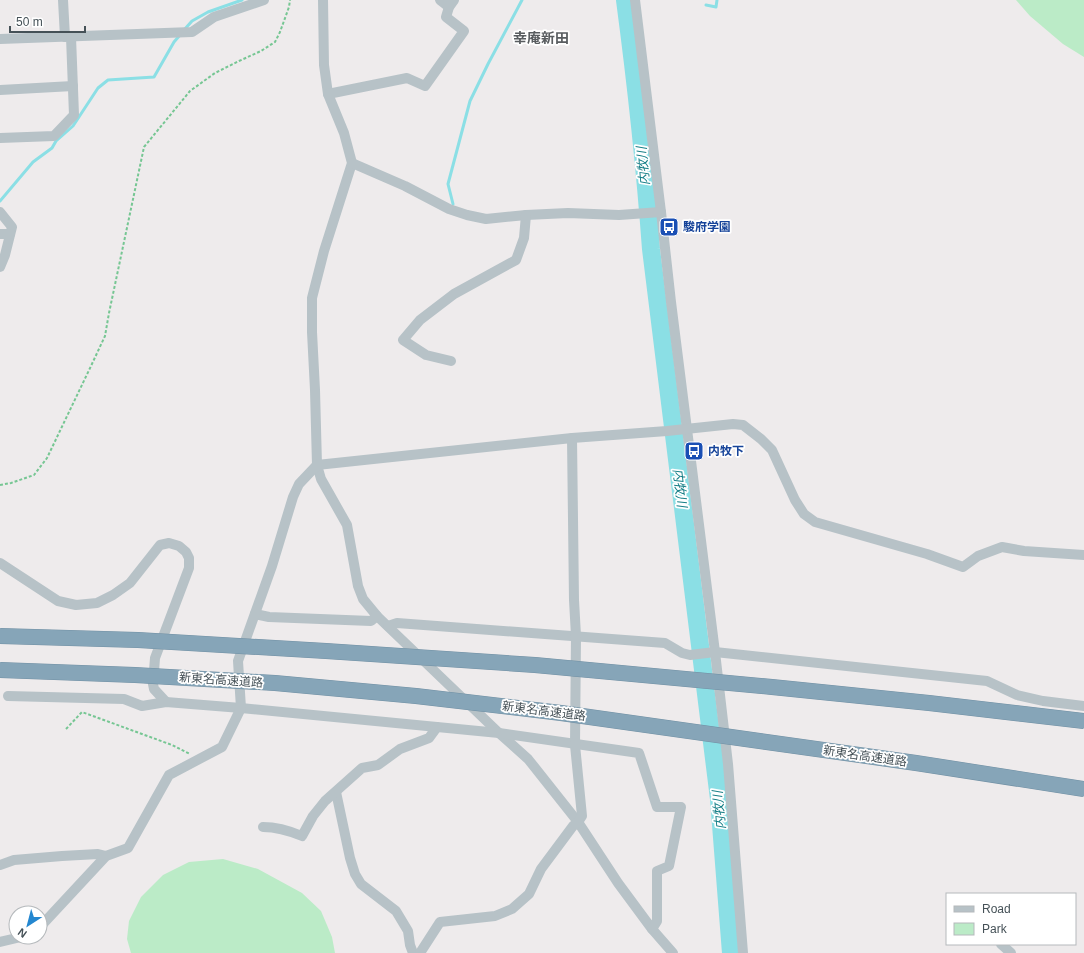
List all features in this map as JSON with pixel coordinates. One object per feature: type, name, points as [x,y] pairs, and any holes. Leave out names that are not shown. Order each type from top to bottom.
[{"type":"highway","points":[[0,636],[138,640],[535,665],[780,687],[1084,721]]},
{"type":"highway","name":"新東名高速道路","points":[[0,670],[134,675],[275,683],[416,696],[560,713],[916,763],[1084,789]]},
{"type":"street","points":[[0,138],[54,136],[74,115],[73,86],[63,0]]},
{"type":"street","points":[[0,39],[192,32],[214,16],[264,0]]},
{"type":"street","points":[[323,0],[324,65],[328,94],[344,133],[352,163],[324,251],[312,298],[317,465],[321,479],[347,525],[358,586],[363,599],[377,616],[528,759],[578,822],[652,929],[674,953]]},
{"type":"street","points":[[328,94],[407,78],[425,86],[464,31],[446,17],[451,3],[440,0]]},
{"type":"street","points":[[635,0],[657,213],[728,764],[744,953]]},
{"type":"street","points":[[0,90],[73,86]]},
{"type":"street","points":[[352,163],[405,186],[449,209],[486,220],[526,215],[568,213],[619,215],[657,213]]},
{"type":"street","points":[[0,212],[12,227],[5,255],[0,267]]},
{"type":"street","points":[[451,361],[426,355],[403,340],[420,320],[454,294],[516,260],[524,238],[526,215]]},
{"type":"street","points":[[0,234],[10,234]]},
{"type":"street","points":[[48,918],[106,856],[128,848],[169,775],[222,747],[241,708],[238,661],[272,566],[293,496],[299,484],[317,465],[572,438],[667,431],[733,424],[743,425],[772,450],[795,500],[804,514],[815,522],[928,554],[963,567],[978,556],[1002,547],[1024,551],[1084,555]]},
{"type":"street","points":[[420,953],[440,922],[495,916],[512,909],[528,894],[541,869],[582,816],[575,745],[576,636],[574,600],[572,438]]},
{"type":"street","points":[[0,563],[58,601],[76,605],[97,603],[113,595],[130,583],[160,545],[169,543],[179,546],[186,552],[189,558],[189,568],[155,658],[154,689],[166,702]]},
{"type":"street","points":[[255,614],[269,617],[371,621],[377,616]]},
{"type":"street","points":[[388,626],[397,623],[665,643],[682,653],[690,654],[713,652],[987,681],[1017,695],[1043,701],[1084,706]]},
{"type":"street","points":[[8,696],[124,699],[142,706],[166,702],[241,708],[499,733],[638,753],[657,807],[681,807],[669,866],[657,871],[657,921],[652,929]]},
{"type":"street","points":[[263,827],[271,827],[293,832],[302,836],[313,816],[325,801],[362,768],[378,765],[400,749],[429,738],[437,726]]},
{"type":"street","points":[[336,792],[350,858],[355,874],[362,884],[396,911],[408,931],[413,953]]},
{"type":"street","points":[[0,865],[14,860],[98,854],[106,856]]},
{"type":"street","points":[[1003,945],[1011,953]]},
{"type":"path","points":[[0,485],[34,476],[47,458],[102,342],[144,147],[190,91],[215,74],[261,51],[275,42],[289,7],[290,0]]},
{"type":"path","points":[[66,729],[82,712],[172,744],[192,756],[196,761]]},
{"type":"green space","points":[[1016,0],[1084,0],[1084,57],[1063,44],[1030,16]]},
{"type":"green space","points":[[223,859],[258,869],[302,893],[321,911],[332,937],[335,953],[131,953],[127,939],[129,921],[141,897],[163,875],[189,862]]},
{"type":"waterway","points":[[184,30],[192,21],[208,12],[242,0]]},
{"type":"waterway","points":[[453,204],[448,184],[470,101],[522,0]]},
{"type":"waterway","name":"内牧川","points":[[625,0],[640,124],[651,249],[719,799],[731,953]]},
{"type":"waterway","points":[[706,5],[716,7],[717,0]]},
{"type":"waterway","points":[[0,201],[33,162],[52,148],[56,141],[73,126],[98,88],[108,80],[154,77],[174,42],[180,35]]},
{"type":"place","name":"駿府学園","points":[[669,227]]},
{"type":"place","name":"内牧下","points":[[694,451]]},
{"type":"district","name":"幸庵新田","points":[[541,38]]}]
